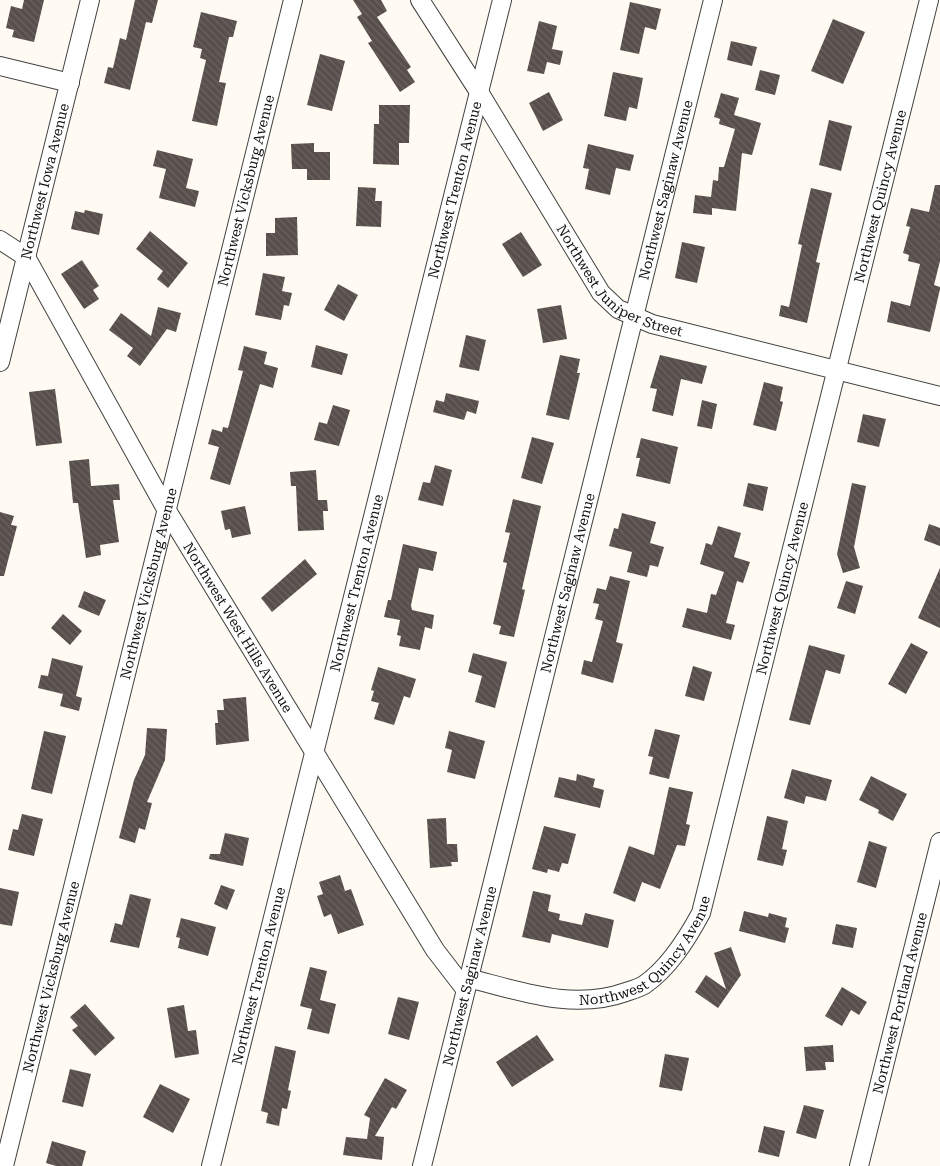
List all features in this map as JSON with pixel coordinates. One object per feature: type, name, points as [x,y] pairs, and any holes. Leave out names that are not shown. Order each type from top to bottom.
[{"type":"street","name":"Northwest Iowa Avenue","points":[[0,362],[90,0]]},
{"type":"street","name":"Northwest Vicksburg Avenue","points":[[4,1166],[293,0]]},
{"type":"street","name":"Northwest Juniper Street","points":[[420,0],[479,92],[601,293],[618,309],[652,324],[940,396]]},
{"type":"street","name":"Northwest Trenton Avenue","points":[[211,1166],[502,0]]},
{"type":"street","name":"Northwest Saginaw Avenue","points":[[422,1166],[713,0]]},
{"type":"street","name":"Northwest Quincy Avenue","points":[[467,984],[553,999],[609,998],[643,985],[671,959],[690,933],[701,913],[928,0]]},
{"type":"street","points":[[0,66],[70,83]]},
{"type":"street","name":"Northwest West Hills Avenue","points":[[0,240],[26,257],[166,509],[315,750],[435,950],[467,984]]},
{"type":"street","name":"Northwest Portland Avenue","points":[[860,1166],[940,842]]},
{"type":"building","points":[[24,0],[44,0],[34,42],[12,37],[14,30],[6,28],[11,6],[22,9]]},
{"type":"building","points":[[135,0],[158,0],[152,23],[146,22],[130,90],[104,83],[108,67],[113,68],[120,38],[126,40]]},
{"type":"building","points":[[353,0],[381,0],[387,11],[377,17],[411,67],[407,70],[415,82],[400,92],[368,43],[372,41],[357,17],[362,14]]},
{"type":"building","points":[[630,2],[661,9],[656,30],[645,27],[639,54],[620,50]]},
{"type":"building","points":[[201,12],[237,21],[233,37],[229,37],[219,82],[226,83],[217,126],[192,121],[206,60],[200,58],[202,49],[193,47]]},
{"type":"building","points":[[833,19],[865,32],[843,84],[811,71]]},
{"type":"building","points":[[539,21],[557,26],[552,49],[563,51],[560,65],[547,62],[544,74],[527,71]]},
{"type":"building","points":[[731,41],[757,47],[752,66],[727,60]]},
{"type":"building","points":[[320,54],[345,61],[332,111],[307,105]]},
{"type":"building","points":[[760,70],[780,75],[775,95],[755,90]]},
{"type":"building","points":[[613,72],[643,78],[637,109],[629,107],[626,121],[604,116]]},
{"type":"building","points":[[549,92],[563,120],[543,131],[529,103]]},
{"type":"building","points":[[721,93],[739,98],[734,115],[761,123],[752,155],[742,153],[736,211],[712,208],[712,215],[693,213],[695,195],[711,197],[713,180],[718,181],[719,167],[724,167],[735,129],[719,124],[720,119],[714,117]]},
{"type":"building","points":[[379,105],[410,105],[409,143],[399,143],[399,165],[373,164],[374,124],[379,124]]},
{"type":"building","points":[[829,120],[852,126],[841,171],[819,165]]},
{"type":"building","points":[[314,143],[314,152],[330,152],[330,180],[307,180],[307,169],[292,169],[291,144]]},
{"type":"building","points":[[588,144],[634,155],[630,171],[616,168],[610,195],[585,189],[589,169],[583,168]]},
{"type":"building","points":[[157,150],[193,159],[186,188],[199,191],[195,207],[159,198],[166,169],[153,166]]},
{"type":"building","points":[[935,185],[940,185],[940,261],[934,285],[940,287],[940,289],[930,332],[887,322],[891,301],[910,306],[920,264],[908,261],[909,255],[903,253],[910,227],[906,226],[911,208],[929,212]]},
{"type":"building","points":[[358,187],[376,188],[375,201],[382,201],[381,227],[356,226]]},
{"type":"building","points":[[811,188],[832,193],[816,262],[820,263],[807,323],[779,316],[781,305],[789,307],[802,245],[798,244]]},
{"type":"building","points":[[85,210],[103,214],[99,235],[71,229],[75,211],[84,213]]},
{"type":"building","points":[[297,217],[298,255],[266,256],[266,233],[275,233],[275,218]]},
{"type":"building","points":[[150,231],[188,263],[168,288],[157,279],[163,271],[136,249]]},
{"type":"building","points":[[521,232],[542,265],[523,277],[502,244]]},
{"type":"building","points":[[682,242],[705,247],[697,283],[675,278]]},
{"type":"building","points":[[82,260],[99,286],[93,290],[99,299],[84,309],[61,274]]},
{"type":"building","points":[[263,273],[285,277],[282,291],[292,293],[289,306],[284,305],[281,320],[255,315]]},
{"type":"building","points":[[338,284],[358,295],[344,321],[324,310]]},
{"type":"building","points":[[561,305],[567,339],[543,343],[537,309]]},
{"type":"building","points":[[158,307],[181,313],[176,332],[167,329],[140,366],[127,356],[133,348],[109,330],[121,313],[151,336]]},
{"type":"building","points":[[466,335],[486,340],[479,371],[459,367]]},
{"type":"building","points":[[316,345],[348,354],[342,375],[311,367]]},
{"type":"building","points":[[244,346],[267,352],[264,364],[278,368],[273,388],[260,384],[230,485],[210,479],[219,447],[208,444],[212,429],[222,432],[223,427],[228,428],[243,371],[238,370]]},
{"type":"building","points":[[560,355],[580,359],[577,373],[580,373],[569,420],[546,415]]},
{"type":"building","points":[[660,355],[707,366],[702,384],[681,379],[673,416],[652,411],[657,389],[650,388]]},
{"type":"building","points":[[764,382],[783,387],[780,401],[783,402],[776,431],[753,425]]},
{"type":"building","points":[[55,389],[62,443],[36,446],[29,392]]},
{"type":"building","points":[[446,393],[479,401],[476,414],[467,411],[464,420],[433,412],[436,400],[444,402]]},
{"type":"building","points":[[702,400],[717,404],[712,429],[697,426]]},
{"type":"building","points":[[333,405],[350,410],[339,446],[314,440],[319,422],[327,424]]},
{"type":"building","points":[[863,414],[886,419],[879,447],[857,442]]},
{"type":"building","points":[[532,437],[554,443],[542,484],[521,478]]},
{"type":"building","points":[[641,438],[678,447],[670,484],[636,476],[640,458],[636,458]]},
{"type":"building","points":[[89,459],[91,486],[119,484],[120,500],[113,500],[119,542],[100,545],[101,555],[86,558],[78,503],[73,503],[69,461]]},
{"type":"building","points":[[435,465],[452,470],[443,506],[418,500],[423,482],[430,483]]},
{"type":"building","points":[[316,470],[318,500],[327,500],[328,511],[323,511],[324,530],[298,531],[296,486],[291,486],[290,472]]},
{"type":"building","points":[[748,483],[768,487],[763,511],[743,506]]},
{"type":"building","points":[[852,483],[866,486],[854,547],[860,568],[843,573],[837,554]]},
{"type":"building","points":[[513,499],[541,506],[522,589],[525,590],[514,637],[499,634],[501,626],[493,624],[507,563],[503,562],[510,533],[505,532]]},
{"type":"building","points":[[245,506],[251,534],[232,538],[230,529],[225,530],[221,511]]},
{"type":"building","points":[[0,512],[14,516],[11,525],[17,526],[4,576],[0,576]]},
{"type":"building","points":[[622,513],[656,522],[650,543],[664,547],[658,567],[650,565],[647,577],[627,572],[632,552],[609,546],[614,528],[618,529]]},
{"type":"building","points":[[929,524],[940,528],[940,546],[924,540]]},
{"type":"building","points":[[718,526],[741,533],[734,557],[750,562],[743,583],[737,581],[726,623],[735,625],[731,640],[682,627],[687,608],[707,613],[711,594],[716,595],[724,572],[700,564],[706,543],[712,545]]},
{"type":"building","points":[[403,544],[437,552],[433,571],[419,568],[411,605],[412,610],[434,615],[432,629],[425,627],[420,650],[399,646],[401,636],[397,635],[400,620],[384,617],[388,600],[391,600]]},
{"type":"building","points":[[305,559],[317,574],[272,612],[261,598]]},
{"type":"building","points":[[940,568],[940,628],[918,618]]},
{"type":"building","points":[[610,576],[630,581],[616,642],[623,644],[613,683],[581,674],[584,660],[592,662],[603,621],[595,619],[599,604],[593,603],[597,588],[606,590]]},
{"type":"building","points":[[846,581],[863,586],[855,614],[837,608]]},
{"type":"building","points":[[84,591],[106,600],[99,616],[78,607]]},
{"type":"building","points":[[63,614],[82,631],[70,645],[51,628]]},
{"type":"building","points":[[911,643],[928,652],[906,694],[888,684]]},
{"type":"building","points":[[809,645],[845,655],[840,674],[826,670],[810,725],[789,720]]},
{"type":"building","points":[[473,653],[507,662],[495,708],[475,702],[482,676],[468,672]]},
{"type":"building","points":[[52,658],[83,666],[76,696],[82,698],[79,711],[60,706],[63,694],[38,688],[41,675],[48,676]]},
{"type":"building","points":[[693,666],[712,672],[704,701],[685,696]]},
{"type":"building","points":[[378,667],[416,679],[410,698],[404,696],[394,725],[374,719],[379,703],[371,701],[374,691],[371,690]]},
{"type":"building","points":[[246,697],[249,741],[216,745],[215,723],[218,723],[217,710],[224,710],[223,699]]},
{"type":"building","points":[[147,728],[167,729],[165,760],[147,802],[152,803],[145,830],[139,828],[135,843],[119,838],[134,780],[145,755]]},
{"type":"building","points":[[655,729],[680,735],[669,779],[649,774],[653,757],[648,756]]},
{"type":"building","points":[[44,731],[66,736],[52,794],[31,789]]},
{"type":"building","points":[[449,731],[485,741],[475,779],[447,772],[452,750],[445,748]]},
{"type":"building","points":[[792,769],[832,780],[826,801],[806,796],[804,804],[784,798]]},
{"type":"building","points":[[577,774],[595,779],[593,787],[604,790],[600,808],[554,797],[559,777],[576,781]]},
{"type":"building","points":[[871,776],[907,794],[893,821],[878,813],[879,810],[859,800]]},
{"type":"building","points":[[669,787],[693,792],[686,824],[690,825],[685,846],[677,845],[660,889],[642,882],[635,902],[613,893],[629,846],[654,855]]},
{"type":"building","points":[[22,814],[43,819],[34,856],[8,850],[13,829],[18,830]]},
{"type":"building","points":[[767,816],[788,821],[782,849],[787,850],[783,866],[757,860]]},
{"type":"building","points":[[446,818],[447,844],[457,844],[458,862],[451,862],[452,866],[430,868],[427,819]]},
{"type":"building","points":[[544,826],[576,834],[568,864],[562,863],[559,872],[548,869],[547,873],[532,869]]},
{"type":"building","points":[[225,833],[249,838],[243,866],[209,859],[210,854],[220,854]]},
{"type":"building","points":[[869,841],[887,847],[876,888],[857,882]]},
{"type":"building","points":[[340,875],[345,891],[351,889],[364,925],[338,934],[331,914],[324,917],[317,896],[323,894],[319,882]]},
{"type":"building","points":[[221,885],[235,890],[227,910],[214,904]]},
{"type":"building","points":[[0,888],[19,892],[12,926],[0,924]]},
{"type":"building","points":[[533,891],[551,895],[548,911],[560,914],[559,920],[582,925],[585,913],[614,920],[608,948],[552,934],[550,943],[522,937]]},
{"type":"building","points":[[130,894],[151,899],[139,948],[110,942],[115,923],[122,925]]},
{"type":"building","points":[[744,911],[768,917],[769,913],[787,918],[785,927],[789,928],[785,943],[739,931]]},
{"type":"building","points":[[181,918],[216,927],[208,956],[178,948],[180,938],[176,937]]},
{"type":"building","points":[[836,924],[857,928],[853,948],[832,944]]},
{"type":"building","points":[[731,947],[741,975],[718,1008],[695,992],[706,975],[726,989],[714,953]]},
{"type":"building","points":[[310,967],[327,971],[320,1000],[336,1004],[329,1034],[307,1029],[312,1009],[300,1006]]},
{"type":"building","points":[[842,987],[867,1002],[859,1015],[851,1010],[842,1026],[825,1016]]},
{"type":"building","points":[[398,997],[419,1002],[409,1040],[388,1034]]},
{"type":"building","points":[[85,1004],[115,1038],[95,1056],[72,1030],[78,1026],[70,1017]]},
{"type":"building","points":[[184,1005],[188,1031],[196,1030],[199,1054],[175,1058],[167,1008]]},
{"type":"building","points":[[537,1035],[554,1060],[512,1087],[496,1062]]},
{"type":"building","points":[[833,1045],[834,1062],[825,1062],[826,1070],[806,1071],[804,1047]]},
{"type":"building","points":[[275,1046],[296,1051],[288,1090],[291,1091],[287,1109],[282,1108],[279,1126],[266,1123],[268,1113],[261,1111]]},
{"type":"building","points":[[665,1054],[689,1058],[682,1091],[659,1087]]},
{"type":"building","points":[[70,1069],[91,1074],[83,1107],[62,1102]]},
{"type":"building","points":[[385,1078],[407,1090],[396,1109],[392,1107],[375,1136],[384,1137],[382,1160],[343,1155],[346,1137],[367,1139],[370,1118],[364,1115]]},
{"type":"building","points":[[160,1084],[190,1099],[173,1133],[143,1117]]},
{"type":"building","points":[[804,1105],[824,1110],[816,1139],[796,1133]]},
{"type":"building","points":[[764,1126],[785,1131],[779,1157],[758,1152]]},
{"type":"building","points":[[52,1141],[86,1151],[82,1166],[56,1166],[46,1163]]}]
